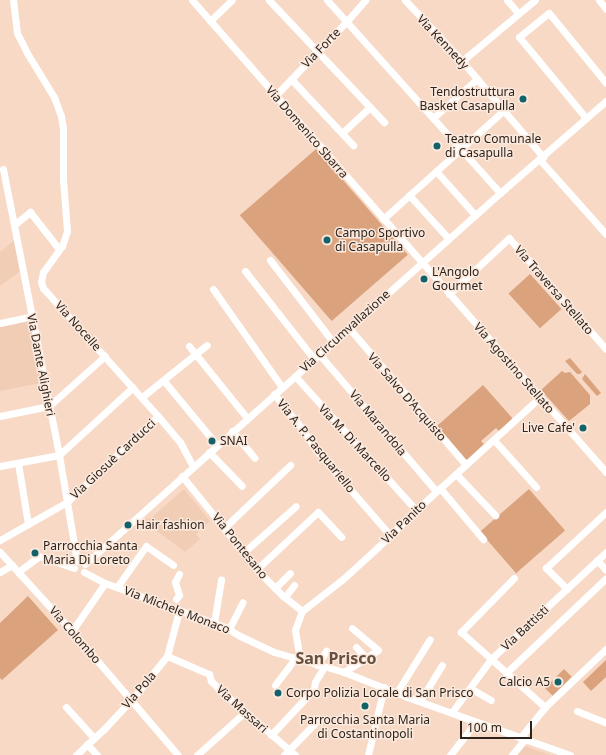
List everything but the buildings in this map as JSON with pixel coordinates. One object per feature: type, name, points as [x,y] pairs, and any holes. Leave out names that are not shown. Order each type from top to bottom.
[{"type":"street","name":"Via Nocelle","points":[[13,0],[15,23],[21,43],[58,106],[64,141],[63,165],[67,231],[60,249],[43,272],[41,282],[43,288],[142,397],[180,442],[193,466]]},
{"type":"street","name":"Via Domenico Sbarra","points":[[192,0],[421,263]]},
{"type":"street","points":[[210,20],[232,0]]},
{"type":"street","points":[[268,0],[384,122]]},
{"type":"street","points":[[327,0],[500,193]]},
{"type":"street","name":"Via Forte","points":[[276,96],[365,0]]},
{"type":"street","name":"Via Kennedy","points":[[405,0],[462,61],[606,234]]},
{"type":"street","points":[[507,0],[518,14]]},
{"type":"street","points":[[462,61],[535,0]]},
{"type":"street","points":[[599,0],[606,9]]},
{"type":"street","points":[[586,118],[519,37],[549,14],[606,83]]},
{"type":"street","points":[[291,79],[353,145]]},
{"type":"street","points":[[433,118],[477,79]]},
{"type":"street","name":"Via Circumvallazione","points":[[85,564],[475,215],[606,101]]},
{"type":"street","points":[[342,133],[370,107]]},
{"type":"street","points":[[383,219],[504,110]]},
{"type":"street","name":"Via Dante Alighieri","points":[[3,168],[59,455],[75,565]]},
{"type":"street","points":[[436,171],[475,215]]},
{"type":"street","points":[[410,195],[449,239]]},
{"type":"street","points":[[14,225],[30,212],[60,249]]},
{"type":"street","name":"Via Traversa Stellato","points":[[449,294],[509,238],[606,349]]},
{"type":"street","points":[[270,260],[333,342]]},
{"type":"street","name":"Via Agostino Stellato","points":[[421,263],[606,472]]},
{"type":"street","name":"Via Marandola","points":[[245,271],[317,356],[483,539]]},
{"type":"street","points":[[213,289],[282,387]]},
{"type":"street","points":[[0,323],[32,316]]},
{"type":"street","name":"Via Salvo D'Acquisto","points":[[349,328],[466,465]]},
{"type":"street","points":[[142,397],[208,345]]},
{"type":"street","points":[[189,346],[247,418]]},
{"type":"street","points":[[0,416],[50,406],[105,356]]},
{"type":"street","name":"Via M. Di Marcello","points":[[295,376],[416,510]]},
{"type":"street","points":[[164,381],[217,445]]},
{"type":"street","points":[[0,466],[59,455],[133,387]]},
{"type":"street","name":"Via A. P. Pasquariello","points":[[274,394],[304,431],[316,450],[390,535]]},
{"type":"street","name":"Via Panito","points":[[302,611],[343,579],[540,397]]},
{"type":"street","name":"Via Giosuè Carducci","points":[[0,539],[67,502],[158,416]]},
{"type":"street","points":[[232,431],[255,458]]},
{"type":"street","points":[[494,440],[536,487]]},
{"type":"street","points":[[209,452],[242,486]]},
{"type":"street","points":[[18,463],[28,524]]},
{"type":"street","points":[[225,528],[290,465]]},
{"type":"street","points":[[456,474],[495,515]]},
{"type":"street","name":"Via Pontesano","points":[[182,476],[257,569],[285,598],[302,611]]},
{"type":"street","points":[[244,552],[296,506]]},
{"type":"street","points":[[257,569],[318,512],[341,537]]},
{"type":"street","points":[[567,589],[546,568],[606,512]]},
{"type":"street","points":[[117,587],[146,546],[173,565]]},
{"type":"street","name":"Via Colombo","points":[[0,552],[72,631],[178,755]]},
{"type":"street","name":"Via Battisti","points":[[452,712],[491,659],[606,552]]},
{"type":"street","points":[[18,572],[39,556],[75,565],[85,564],[86,567],[84,572]]},
{"type":"street","points":[[597,560],[606,570]]},
{"type":"street","points":[[0,572],[12,565]]},
{"type":"street","name":"Via Michele Monaco","points":[[75,565],[78,573],[84,572],[106,583],[214,623],[274,652],[344,672],[566,754]]},
{"type":"street","points":[[275,588],[290,573]]},
{"type":"street","points":[[176,599],[179,595],[175,582],[179,574]]},
{"type":"street","points":[[514,578],[461,632],[545,707]]},
{"type":"street","points":[[506,673],[606,578]]},
{"type":"street","points":[[214,623],[221,580]]},
{"type":"street","points":[[72,631],[106,583]]},
{"type":"street","points":[[285,598],[294,585]]},
{"type":"street","points":[[228,629],[243,602]]},
{"type":"street","name":"Via Pola","points":[[76,755],[130,700],[167,656],[179,611]]},
{"type":"street","points":[[275,685],[298,659],[295,630],[302,611]]},
{"type":"street","points":[[344,672],[378,650],[352,628]]},
{"type":"street","points":[[397,692],[430,639]]},
{"type":"street","points":[[356,647],[366,658]]},
{"type":"street","points":[[512,755],[545,707],[606,649]]},
{"type":"street","points":[[271,735],[314,689],[326,651]]},
{"type":"street","name":"Via Massari","points":[[167,656],[209,674],[211,681],[218,688],[289,753]]},
{"type":"street","points":[[420,701],[442,665]]},
{"type":"street","points":[[368,755],[384,687]]},
{"type":"street","points":[[470,688],[491,700]]},
{"type":"street","points":[[66,707],[94,738]]},
{"type":"street","points":[[577,711],[606,723]]},
{"type":"street","points":[[197,755],[245,712]]},
{"type":"street","points":[[289,753],[317,721]]},
{"type":"street","points":[[450,755],[476,722]]},
{"type":"street","points":[[87,744],[97,755]]},
{"type":"shaded area","name":"Campo Sportivo di Casapulla","points":[[316,149],[408,255],[332,321],[240,215]]},
{"type":"shaded area","points":[[16,239],[22,270],[0,286],[0,252]]},
{"type":"shaded area","points":[[530,274],[561,309],[540,328],[508,293]]},
{"type":"shaded area","points":[[30,320],[41,383],[0,391],[0,326]]},
{"type":"shaded area","points":[[570,358],[582,372],[580,374],[577,374],[565,361]]},
{"type":"shaded area","points":[[562,371],[565,373],[570,372],[590,395],[590,404],[569,421],[541,390]]},
{"type":"shaded area","points":[[585,374],[601,393],[597,396],[582,379]]},
{"type":"shaded area","points":[[483,385],[513,419],[499,431],[496,428],[481,441],[484,444],[467,460],[437,426]]},
{"type":"shaded area","points":[[184,489],[210,521],[196,534],[200,539],[185,552],[141,519],[151,518]]},
{"type":"shaded area","points":[[529,489],[565,531],[516,573],[480,532]]},
{"type":"shaded area","points":[[28,596],[58,630],[2,680],[0,678],[0,623]]},
{"type":"shaded area","points":[[606,660],[606,677],[591,691],[583,682]]},
{"type":"shaded area","name":"Calcio A5","points":[[564,669],[572,677],[553,696],[545,688]]},
{"type":"shaded area","points":[[523,745],[549,755],[514,755]]},
{"type":"place","name":"Tendostruttura Basket Casapulla","points":[[523,99]]},
{"type":"place","name":"Teatro Comunale di Casapulla","points":[[437,146]]},
{"type":"place","name":"Campo Sportivo di Casapulla","points":[[327,240]]},
{"type":"place","name":"L'Angolo Gourmet","points":[[424,279]]},
{"type":"place","name":"Live Cafe'","points":[[583,428]]},
{"type":"place","name":"SNAI","points":[[212,441]]},
{"type":"place","name":"Hair fashion","points":[[128,525]]},
{"type":"place","name":"Parrocchia Santa Maria Di Loreto","points":[[35,553]]},
{"type":"place","name":"Calcio A5","points":[[558,682]]},
{"type":"place","name":"Corpo Polizia Locale di San Prisco","points":[[278,693]]},
{"type":"place","name":"Parrocchia Santa Maria di Costantinopoli","points":[[365,706]]},
{"type":"district","name":"San Prisco","points":[[336,658]]}]
